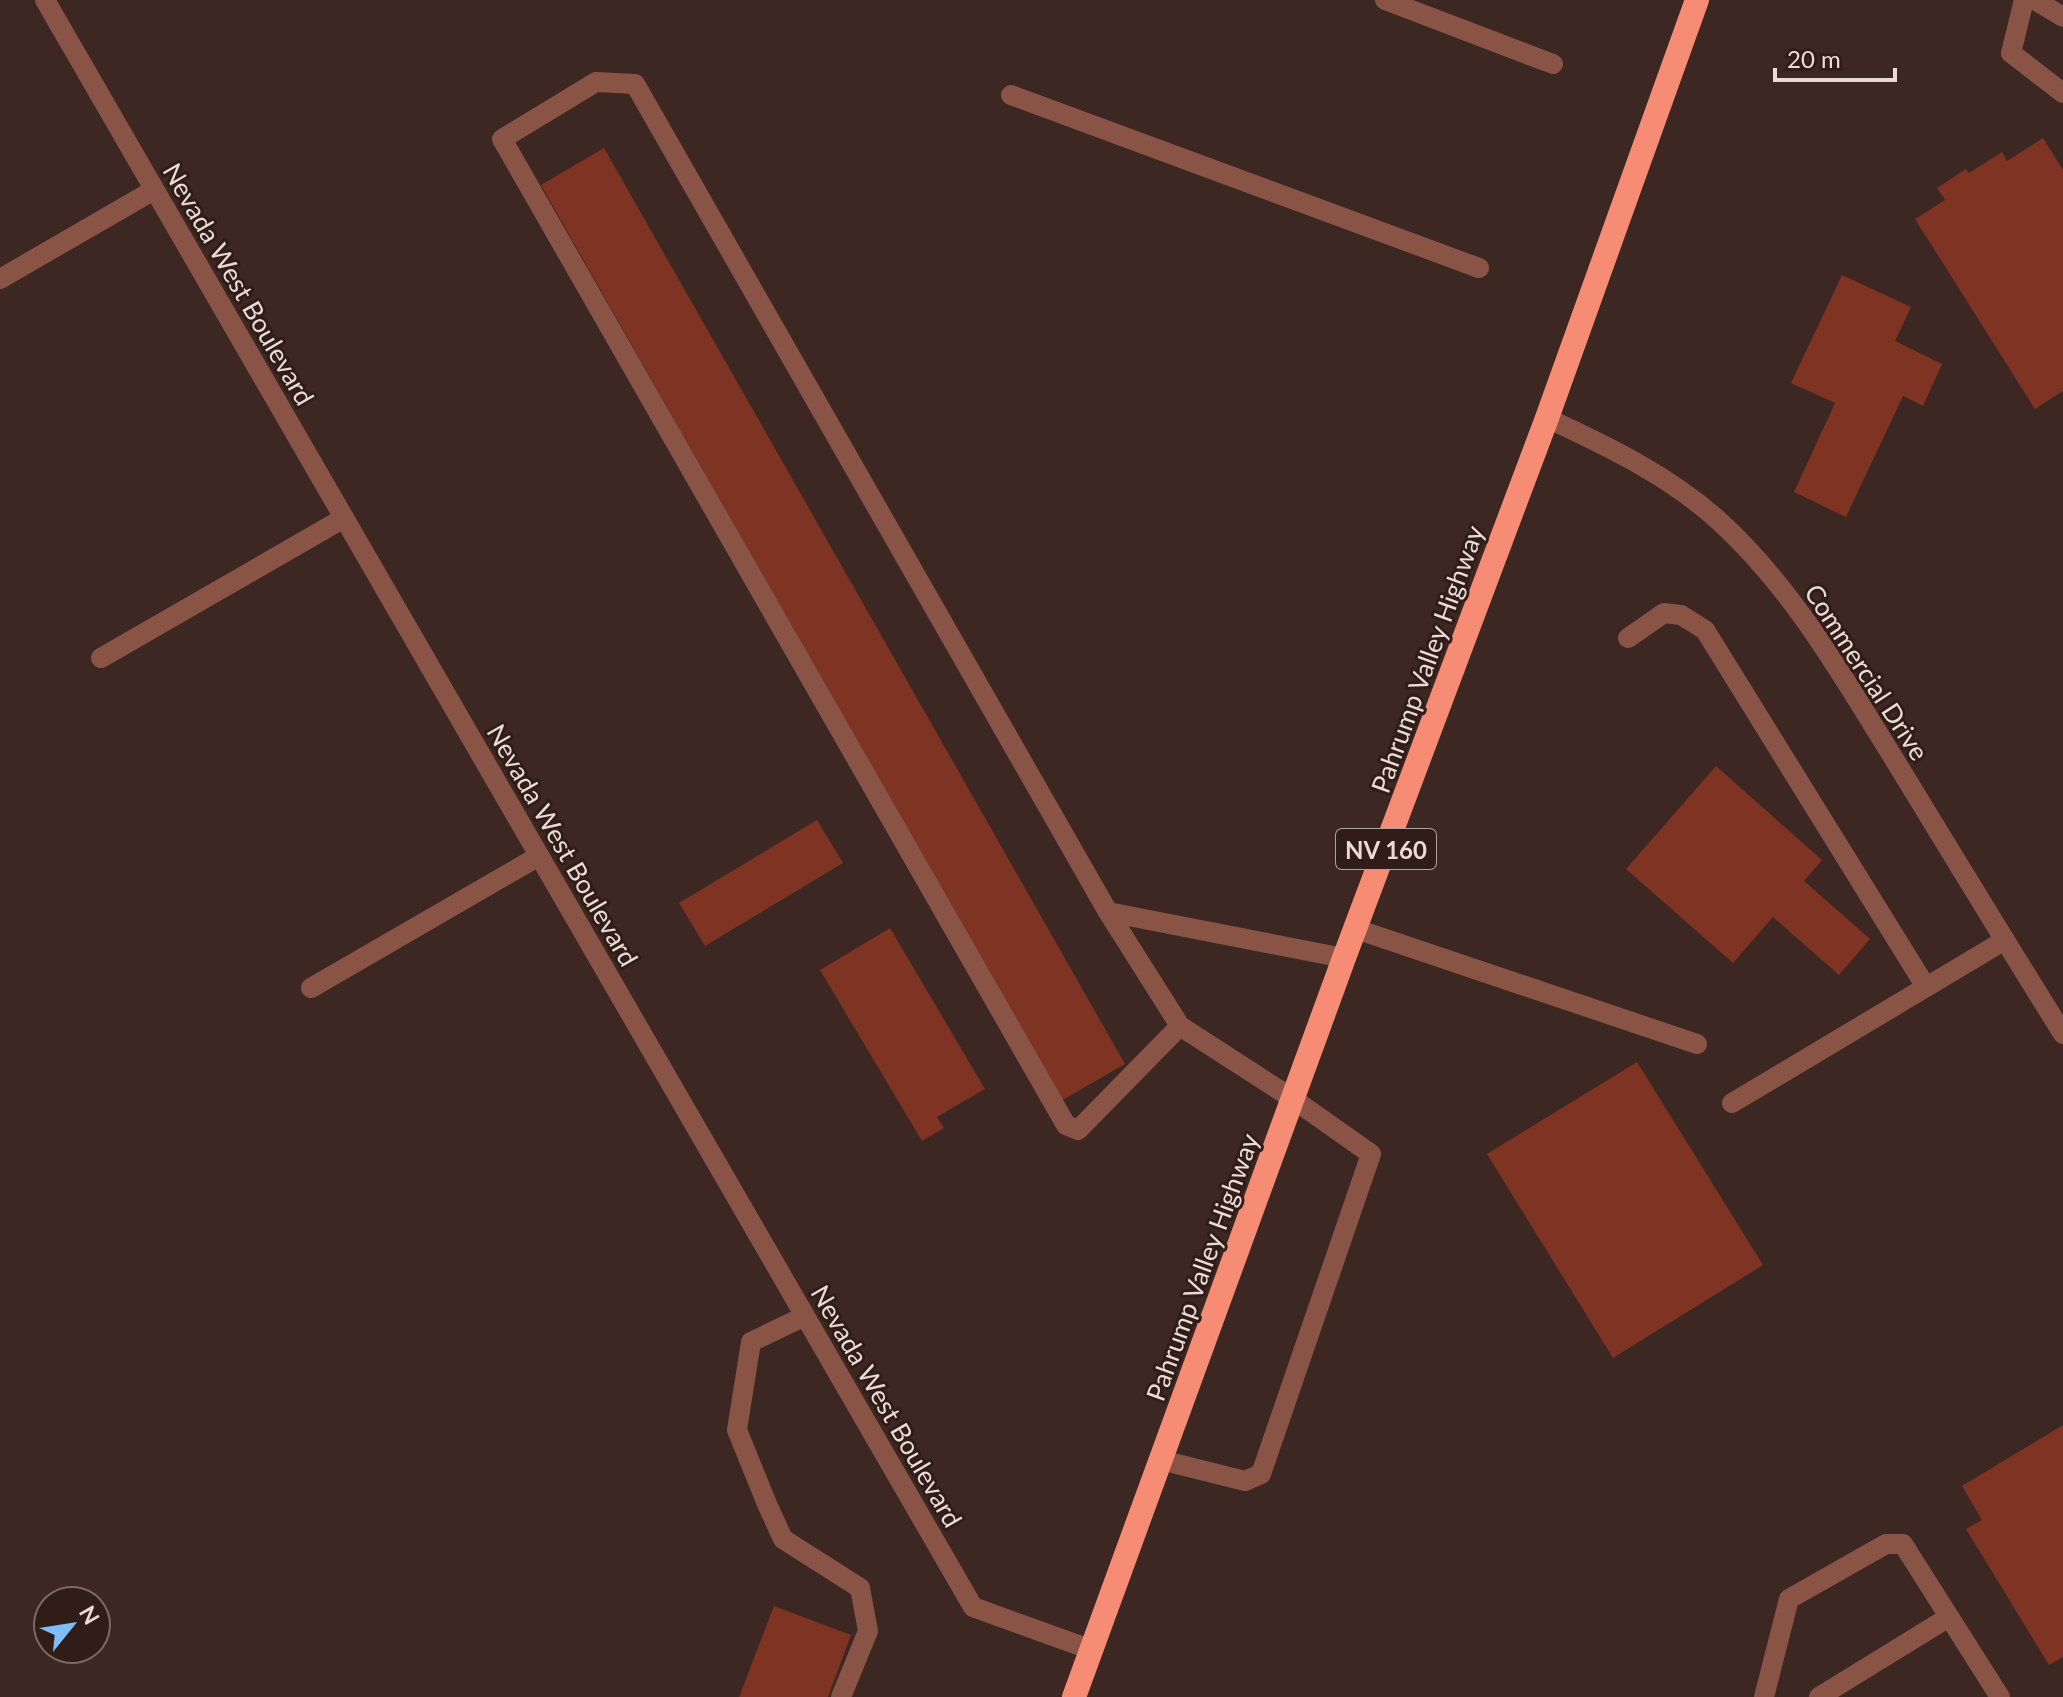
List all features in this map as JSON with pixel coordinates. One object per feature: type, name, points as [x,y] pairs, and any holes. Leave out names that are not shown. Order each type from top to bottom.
[{"type":"highway","name":"Pahrump Valley Highway","points":[[1074,1697],[1344,958],[1547,418],[1697,0]]},
{"type":"street","name":"Nevada West Boulevard","points":[[45,0],[973,1607],[1092,1650]]},
{"type":"street","points":[[1385,0],[1553,64]]},
{"type":"street","points":[[2024,0],[2011,53],[2063,93]]},
{"type":"street","points":[[2035,0],[2063,17]]},
{"type":"street","points":[[1161,1460],[1245,1481],[1261,1474],[1371,1154],[1180,1026],[1108,912],[635,84],[596,82],[502,139],[1066,1125],[1078,1130],[1180,1026]]},
{"type":"street","points":[[1011,95],[1479,268]]},
{"type":"street","points":[[0,279],[154,190]]},
{"type":"street","name":"Commercial Drive","points":[[1547,418],[1656,473],[1718,520],[1773,576],[1825,648],[2063,1034]]},
{"type":"street","points":[[101,658],[344,518]]},
{"type":"street","points":[[1628,638],[1664,613],[1681,615],[1705,630],[1926,987]]},
{"type":"street","points":[[311,988],[539,856]]},
{"type":"street","points":[[1108,912],[1344,958]]},
{"type":"street","points":[[1356,929],[1697,1044]]},
{"type":"street","points":[[1732,1103],[2005,940]]},
{"type":"street","points":[[805,1316],[751,1342],[737,1430],[783,1539],[860,1588],[868,1631],[841,1697]]},
{"type":"street","points":[[1764,1697],[1789,1599],[1886,1544],[1903,1544],[2000,1697]]},
{"type":"street","points":[[1819,1697],[1949,1617]]},
{"type":"building","points":[[2043,138],[2063,170],[2063,391],[2035,409],[1915,219],[1945,200],[1937,188],[1966,169],[1969,173],[2002,152],[2007,161]]},
{"type":"building","points":[[604,148],[1125,1064],[1061,1101],[541,185]]},
{"type":"building","points":[[1842,275],[1911,307],[1895,341],[1942,364],[1923,406],[1903,396],[1846,517],[1794,492],[1835,403],[1791,383]]},
{"type":"building","points":[[1716,766],[1822,860],[1804,881],[1870,939],[1839,975],[1773,917],[1733,963],[1626,869]]},
{"type":"building","points":[[817,820],[843,863],[705,946],[679,903]]},
{"type":"building","points":[[890,928],[985,1089],[937,1117],[944,1128],[922,1141],[820,970]]},
{"type":"building","points":[[1637,1062],[1763,1265],[1613,1358],[1487,1154]]},
{"type":"building","points":[[2063,1425],[2063,1657],[2049,1665],[1966,1529],[1982,1520],[1962,1486]]},
{"type":"building","points":[[774,1606],[851,1635],[828,1697],[739,1697]]}]
